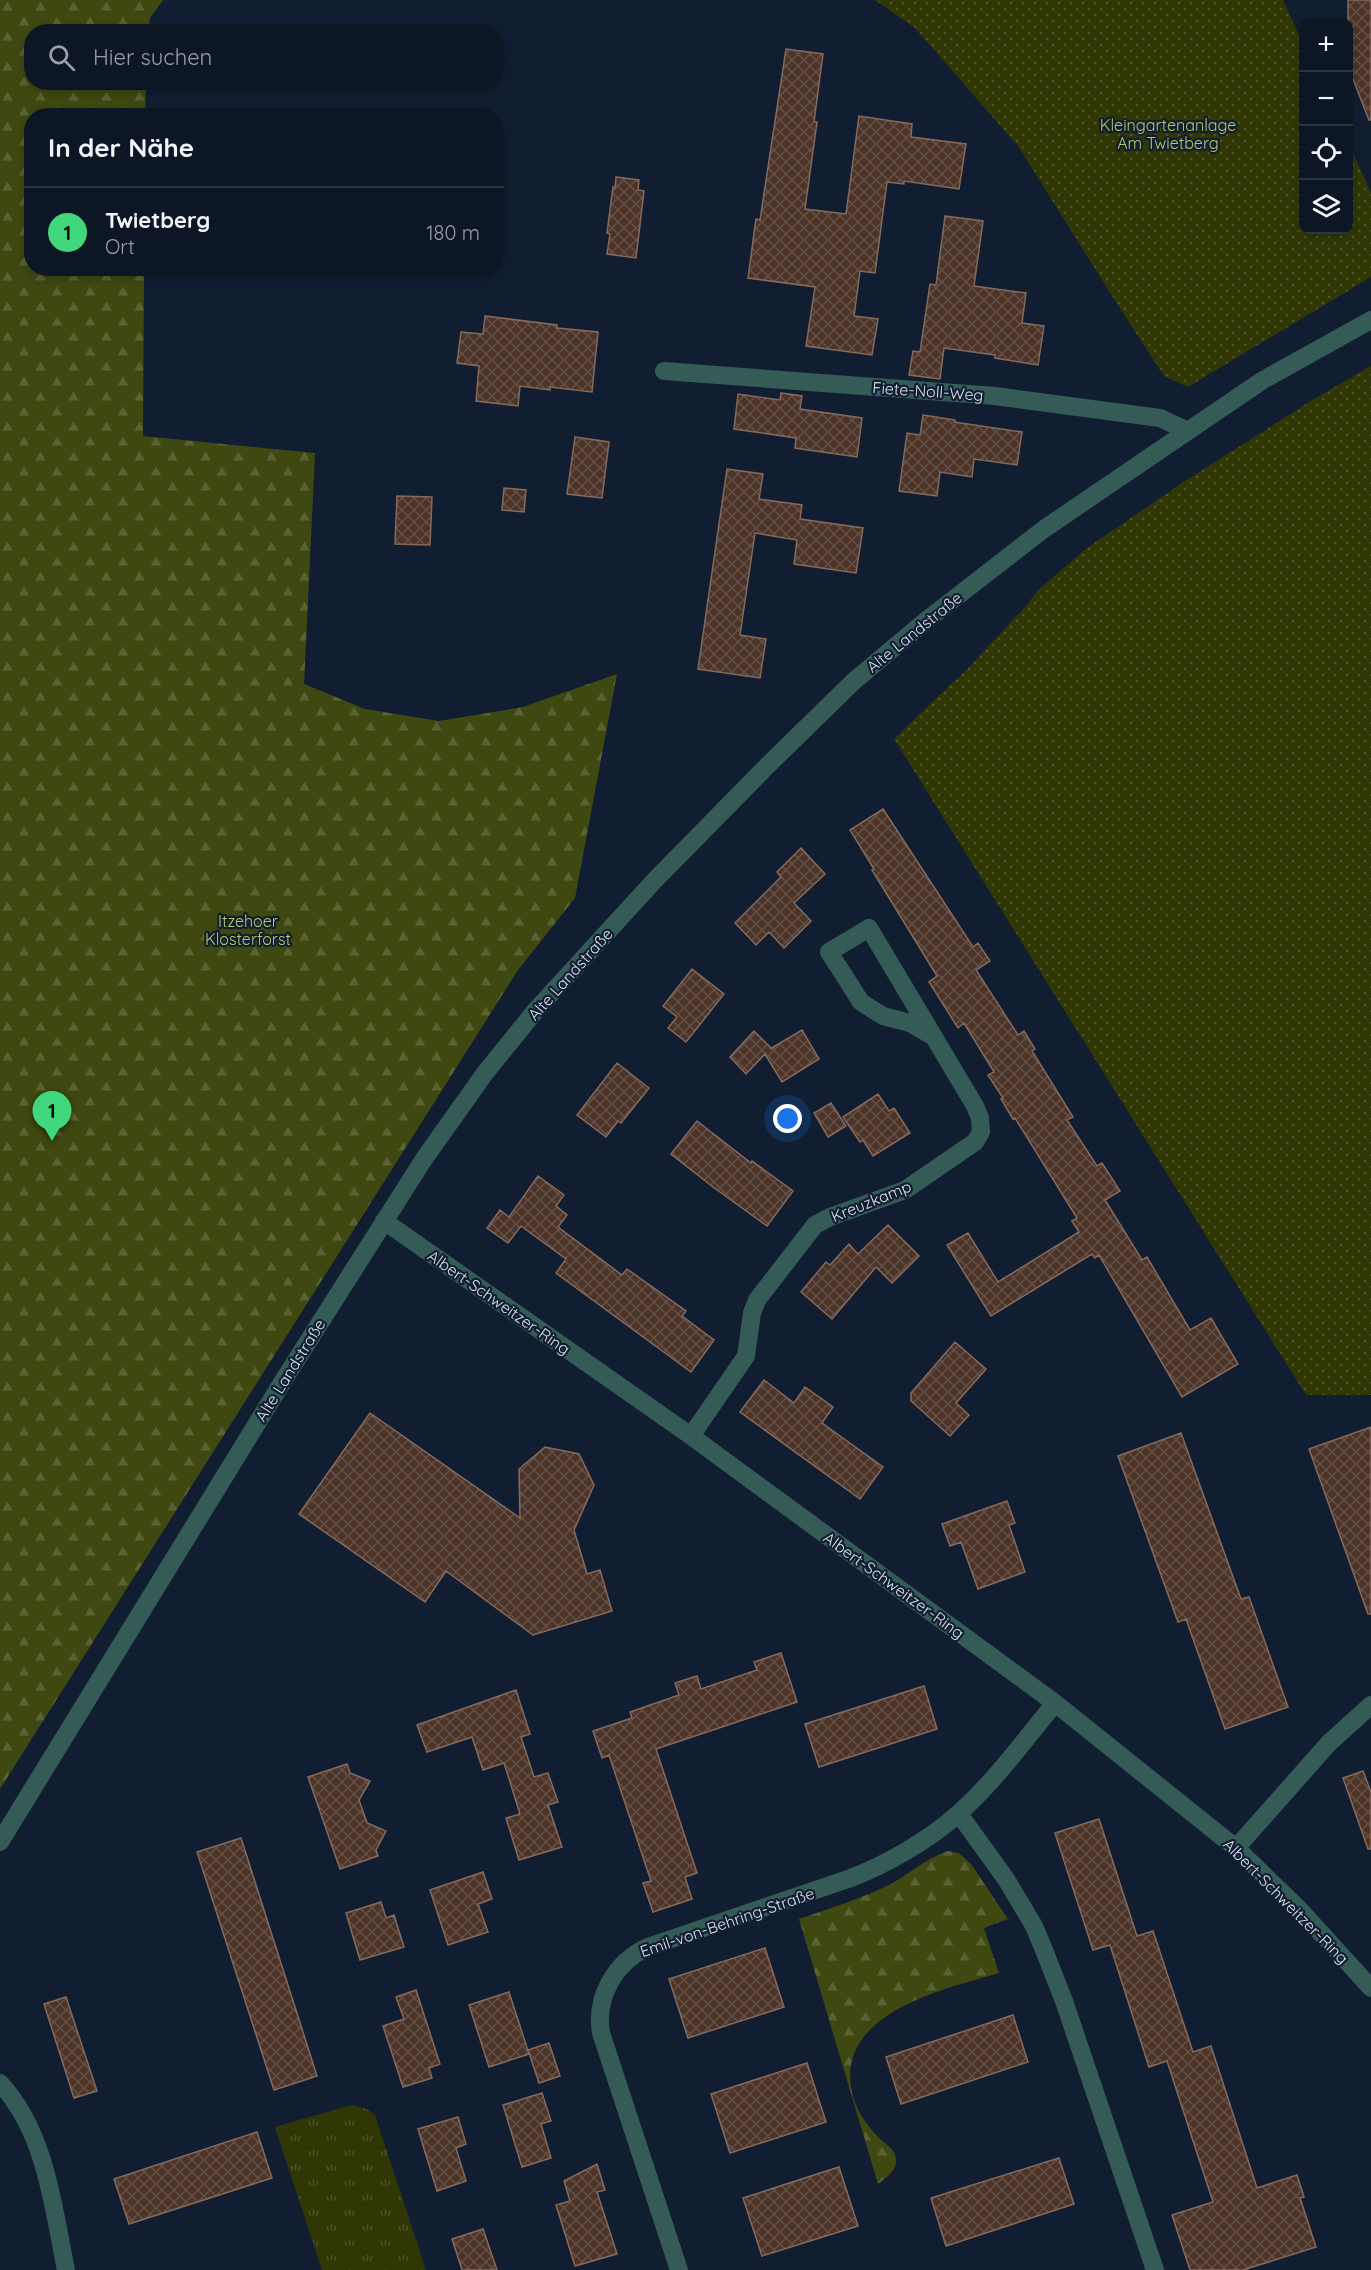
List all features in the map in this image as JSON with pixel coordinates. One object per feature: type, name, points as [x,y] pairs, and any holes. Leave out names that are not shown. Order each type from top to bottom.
[{"type":"street","name":"Alte Landstraße","points":[[0,1842],[384,1221],[451,1118],[536,1010],[654,881],[820,714],[877,661],[1044,529],[1263,380],[1371,320]]},
{"type":"street","name":"Fiete-Noll-Weg","points":[[664,371],[995,396],[1160,418],[1188,431]]},
{"type":"street","name":"Kreuzkamp","points":[[691,1436],[746,1356],[752,1313],[757,1300],[815,1225],[830,1217],[905,1190],[975,1142],[981,1132],[980,1118],[975,1106],[934,1036],[869,928],[830,952],[861,1002],[883,1016],[910,1023],[934,1036]]},
{"type":"street","name":"Albert-Schweitzer-Ring","points":[[384,1221],[691,1436],[1055,1703],[1236,1848],[1300,1910],[1371,1988]]},
{"type":"street","name":"Emil-von-Behring-Straße","points":[[679,2270],[601,2033],[601,2007],[605,1990],[612,1978],[628,1959],[648,1947],[879,1867],[959,1814],[1055,1703]]},
{"type":"street","points":[[1236,1848],[1329,1743],[1371,1706]]},
{"type":"street","points":[[959,1814],[1006,1879],[1034,1926],[1064,2001],[1155,2270]]},
{"type":"street","points":[[0,2083],[11,2095],[31,2127],[48,2183],[66,2270]]},
{"type":"green space","name":"Itzehoer Klosterforst","points":[[0,0],[163,0],[150,18],[149,24],[24,24],[24,90],[146,90],[145,108],[24,108],[24,276],[144,276],[143,436],[315,453],[304,684],[365,709],[439,721],[523,707],[617,674],[575,898],[518,970],[0,1789]]},
{"type":"green space","name":"Kleingartenanlage Am Twietberg","points":[[875,0],[1283,0],[1299,35],[1299,234],[1353,234],[1353,153],[1371,193],[1371,277],[1188,387],[1164,376],[1018,146],[915,28]]},
{"type":"green space","points":[[1371,366],[1371,1395],[1306,1395],[894,739],[971,665],[1038,590],[1087,548],[1185,481],[1314,399]]},
{"type":"green space","points":[[948,1851],[959,1853],[971,1864],[1008,1919],[984,1928],[999,1973],[920,1998],[895,2011],[873,2027],[857,2047],[850,2071],[854,2100],[875,2134],[892,2150],[896,2160],[892,2172],[878,2184],[799,1919],[855,1900],[887,1886],[932,1858]]},
{"type":"green space","points":[[352,2105],[367,2109],[375,2115],[426,2270],[322,2270],[275,2127]]},
{"type":"building","points":[[1348,0],[1371,0],[1371,120],[1369,120],[1353,79],[1353,18],[1348,18]]},
{"type":"building","points":[[786,49],[823,54],[814,122],[817,122],[805,209],[846,214],[859,116],[912,124],[911,137],[966,144],[959,189],[904,181],[904,184],[887,182],[875,273],[860,271],[854,316],[878,319],[872,355],[806,346],[815,287],[748,278],[756,219],[760,220]]},
{"type":"building","points":[[616,177],[639,180],[638,190],[644,191],[636,258],[607,254],[610,234],[607,233]]},
{"type":"building","points":[[945,216],[983,221],[974,286],[1026,293],[1022,323],[1044,326],[1038,365],[995,358],[995,355],[944,348],[940,379],[909,375],[913,351],[920,352],[930,284],[936,285]]},
{"type":"building","points":[[485,316],[598,332],[592,392],[520,386],[518,406],[476,401],[479,366],[457,363],[461,332],[483,334]]},
{"type":"building","points":[[781,393],[802,396],[800,409],[862,418],[857,457],[795,448],[796,438],[734,429],[738,394],[780,400]]},
{"type":"building","points":[[923,415],[1022,432],[1017,465],[974,459],[972,477],[940,472],[937,496],[899,491],[907,433],[920,435]]},
{"type":"building","points":[[575,437],[609,442],[602,498],[567,494]]},
{"type":"building","points":[[727,469],[763,474],[759,499],[802,505],[800,519],[863,528],[856,573],[794,564],[797,540],[755,533],[740,635],[766,639],[760,678],[698,669]]},
{"type":"building","points":[[504,488],[526,490],[524,512],[502,510]]},
{"type":"building","points":[[397,496],[432,497],[430,545],[395,544]]},
{"type":"building","points":[[883,809],[973,947],[978,943],[990,961],[976,970],[1018,1035],[1024,1031],[1035,1049],[1032,1051],[1073,1117],[1067,1120],[1097,1166],[1102,1163],[1120,1191],[1105,1200],[1142,1260],[1147,1257],[1190,1330],[1211,1318],[1238,1364],[1182,1397],[1099,1255],[1095,1258],[1092,1254],[991,1316],[947,1245],[968,1233],[998,1282],[1079,1232],[1072,1221],[1077,1218],[1015,1118],[1013,1119],[988,1075],[994,1072],[964,1023],[958,1028],[929,982],[937,976],[850,830]]},
{"type":"building","points":[[801,848],[825,874],[794,903],[811,921],[784,948],[769,932],[756,945],[735,923],[781,877],[777,872]]},
{"type":"building","points":[[692,969],[724,994],[686,1042],[668,1028],[677,1017],[663,1006]]},
{"type":"building","points":[[802,1030],[819,1059],[782,1082],[765,1054],[746,1074],[730,1057],[754,1031],[770,1049]]},
{"type":"building","points":[[617,1063],[649,1088],[621,1123],[618,1121],[606,1137],[577,1115]]},
{"type":"building","points":[[878,1094],[889,1111],[894,1108],[910,1133],[873,1156],[863,1140],[860,1142],[843,1117]]},
{"type":"building","points":[[831,1103],[846,1126],[828,1137],[814,1113]]},
{"type":"building","points":[[697,1121],[751,1163],[752,1161],[793,1191],[767,1226],[671,1154]]},
{"type":"building","points":[[538,1176],[564,1195],[556,1206],[567,1215],[558,1227],[622,1275],[627,1269],[686,1311],[682,1316],[714,1340],[691,1372],[556,1273],[566,1259],[521,1226],[508,1243],[487,1228],[500,1210],[509,1217]]},
{"type":"building","points":[[888,1225],[919,1256],[892,1283],[876,1267],[832,1319],[801,1292],[826,1262],[830,1265],[849,1244],[858,1254]]},
{"type":"building","points":[[955,1342],[986,1369],[956,1403],[969,1415],[950,1436],[911,1401],[911,1393]]},
{"type":"building","points":[[764,1380],[794,1403],[805,1387],[833,1407],[822,1423],[883,1467],[860,1499],[740,1412]]},
{"type":"building","points":[[370,1413],[520,1518],[519,1469],[545,1447],[579,1454],[594,1485],[574,1530],[587,1574],[600,1570],[612,1611],[533,1635],[446,1571],[425,1602],[299,1514]]},
{"type":"building","points":[[1371,1427],[1371,1614],[1368,1614],[1309,1449]]},
{"type":"building","points":[[1181,1433],[1241,1599],[1249,1597],[1288,1707],[1225,1729],[1186,1619],[1178,1622],[1118,1456]]},
{"type":"building","points":[[1007,1501],[1015,1523],[1009,1525],[1025,1572],[978,1589],[961,1542],[950,1546],[942,1524]]},
{"type":"building","points":[[781,1653],[797,1702],[656,1749],[697,1873],[685,1877],[692,1899],[653,1912],[643,1883],[651,1881],[609,1755],[602,1758],[593,1731],[632,1718],[630,1712],[679,1695],[675,1683],[697,1676],[701,1689],[757,1670],[754,1662]]},
{"type":"building","points":[[924,1686],[937,1729],[819,1767],[805,1724]]},
{"type":"building","points":[[516,1690],[530,1734],[521,1737],[534,1777],[548,1773],[558,1802],[548,1805],[562,1847],[519,1860],[506,1818],[520,1814],[504,1763],[483,1770],[472,1737],[427,1752],[417,1725]]},
{"type":"building","points":[[347,1764],[350,1773],[370,1781],[359,1800],[367,1823],[386,1831],[376,1850],[378,1856],[340,1869],[308,1777]]},
{"type":"building","points":[[1363,1771],[1371,1792],[1371,1849],[1368,1849],[1343,1778]]},
{"type":"building","points":[[1099,1819],[1137,1936],[1153,1931],[1193,2052],[1211,2046],[1257,2188],[1297,2175],[1304,2197],[1300,2198],[1316,2247],[1243,2270],[1190,2270],[1172,2215],[1213,2202],[1167,2061],[1149,2067],[1110,1945],[1093,1950],[1055,1833]]},
{"type":"building","points":[[241,1838],[317,2076],[274,2090],[197,1852]]},
{"type":"building","points":[[483,1872],[492,1899],[478,1904],[488,1932],[448,1945],[430,1890]]},
{"type":"building","points":[[381,1902],[386,1918],[394,1915],[404,1947],[360,1960],[346,1913]]},
{"type":"building","points":[[765,1948],[784,2007],[688,2038],[669,1979]]},
{"type":"building","points":[[416,1990],[440,2064],[429,2068],[432,2078],[403,2087],[383,2026],[404,2019],[396,1997]]},
{"type":"building","points":[[509,1992],[529,2054],[489,2067],[469,2005]]},
{"type":"building","points":[[66,1997],[97,2091],[74,2098],[44,2004]]},
{"type":"building","points":[[1013,2015],[1028,2062],[901,2104],[886,2057]]},
{"type":"building","points":[[549,2043],[560,2076],[539,2083],[528,2050]]},
{"type":"building","points":[[807,2063],[826,2122],[730,2153],[711,2094]]},
{"type":"building","points":[[542,2093],[551,2121],[541,2124],[551,2158],[522,2167],[503,2105]]},
{"type":"building","points":[[458,2117],[466,2144],[456,2148],[466,2181],[437,2191],[418,2129]]},
{"type":"building","points":[[257,2132],[272,2178],[129,2224],[114,2179]]},
{"type":"building","points":[[1059,2158],[1074,2204],[946,2246],[931,2198]]},
{"type":"building","points":[[597,2164],[605,2190],[597,2192],[617,2254],[575,2266],[556,2205],[570,2201],[564,2181]]},
{"type":"building","points":[[839,2167],[858,2226],[762,2256],[743,2198]]},
{"type":"building","points":[[483,2229],[497,2270],[462,2270],[452,2239]]},
{"type":"place","name":"Twietberg","points":[[52,1141]]}]
